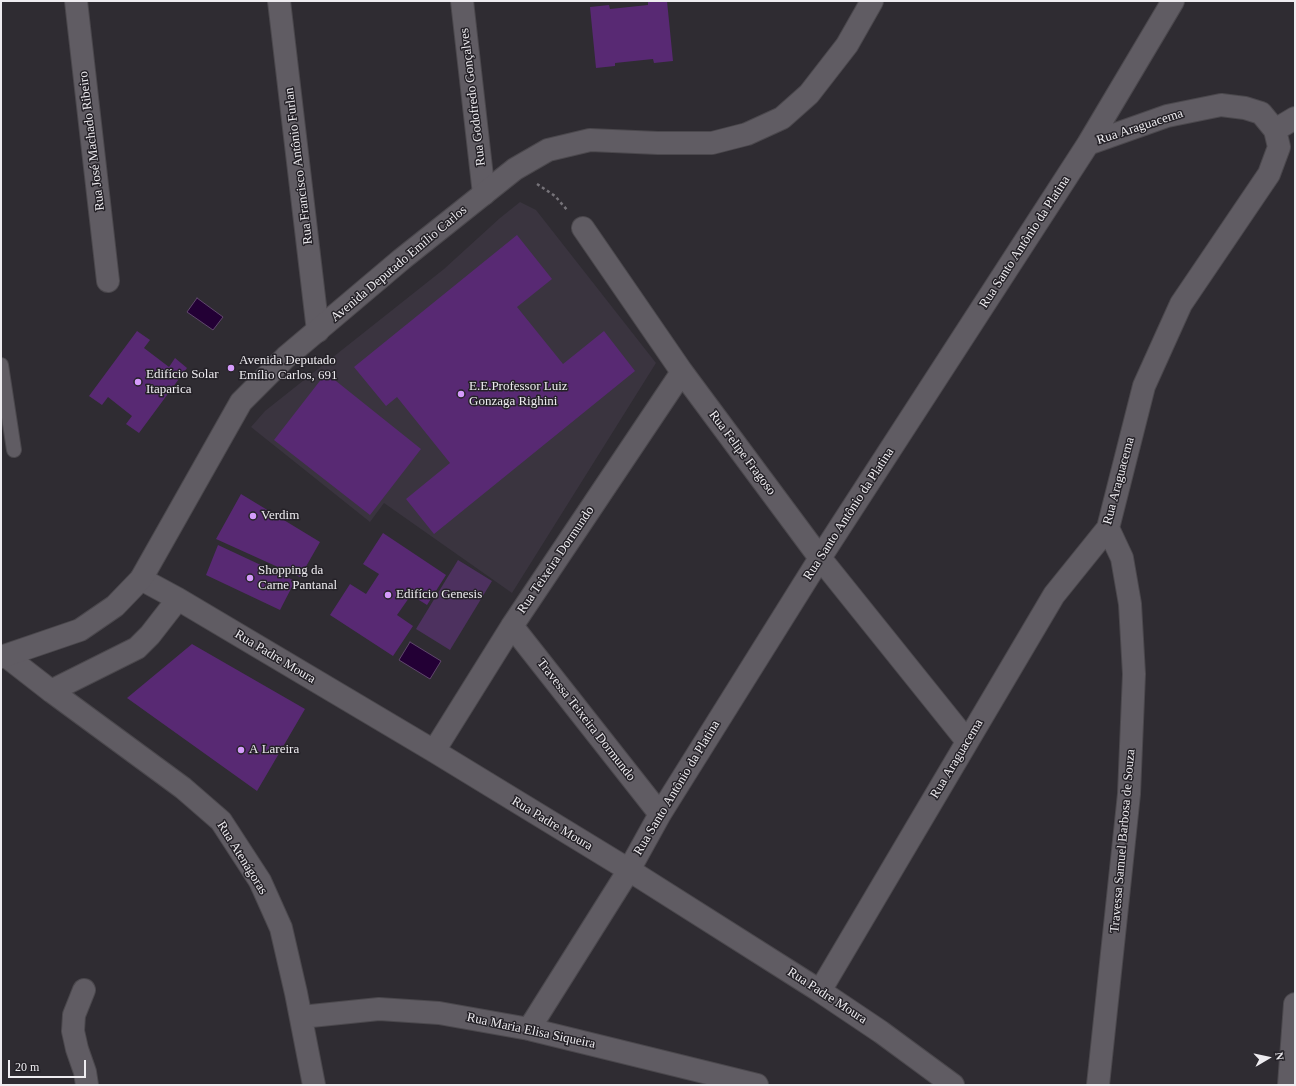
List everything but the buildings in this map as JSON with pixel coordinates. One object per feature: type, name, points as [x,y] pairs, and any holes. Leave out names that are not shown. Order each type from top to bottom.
[{"type":"street","name":"Rua José Machado Ribeiro","points":[[76,1],[108,281]]},
{"type":"street","name":"Rua Francisco Antônio Furlan","points":[[279,1],[318,331]]},
{"type":"street","name":"Rua Godofredo Gonçalves","points":[[462,1],[484,194]]},
{"type":"street","name":"Avenida Deputado Emílio Carlos","points":[[3,657],[80,630],[115,606],[141,579],[241,402],[286,357],[402,259],[515,169],[548,150],[590,140],[658,143],[712,143],[747,134],[782,118],[814,88],[847,45],[872,1]]},
{"type":"street","name":"Rua Santo Antônio da Platina","points":[[529,1029],[628,870],[660,814],[820,558],[1088,144],[1173,1]]},
{"type":"street","name":"Rua Araguacema","points":[[820,991],[1054,595],[1108,528],[1144,386],[1181,304],[1269,174],[1279,147],[1275,130],[1261,114],[1245,108],[1221,105],[1167,116],[1088,144]]},
{"type":"street","points":[[1275,130],[1295,118]]},
{"type":"street","name":"Rua Felipe Fragoso","points":[[583,228],[682,372],[820,558],[967,741]]},
{"type":"street","name":"Rua Teixeira Dormundo","points":[[434,751],[512,626],[682,372]]},
{"type":"street","name":"Travessa Samuel Barbosa de Souza","points":[[1098,1085],[1129,794],[1134,674],[1130,604],[1122,558],[1108,528]]},
{"type":"street","name":"Rua Padre Moura","points":[[141,579],[178,599],[434,751],[628,870],[820,991],[882,1032],[953,1085]]},
{"type":"street","points":[[51,691],[137,648],[150,635],[178,599]]},
{"type":"street","name":"Travessa Teixeira Dormundo","points":[[512,626],[660,814]]},
{"type":"street","name":"Rua Atenágoras","points":[[3,657],[183,788],[220,821],[260,881],[281,928],[301,1017],[314,1085]]},
{"type":"street","points":[[84,990],[74,1015],[73,1031],[88,1085]]},
{"type":"street","points":[[1289,1085],[1295,1004]]},
{"type":"street","name":"Rua Maria Elisa Siqueira","points":[[301,1017],[379,1009],[439,1012],[529,1029],[757,1085]]},
{"type":"lane","points":[[1,365],[14,450]]},
{"type":"path","points":[[515,169],[555,196],[583,228]]},
{"type":"shaded area","name":"E.E.Professor Luiz Gonzaga Righini","points":[[520,202],[536,210],[656,363],[512,593],[384,503],[370,522],[251,427],[265,411],[444,269],[500,218]]},
{"type":"shaded area","points":[[197,298],[223,317],[213,330],[187,312]]},
{"type":"shaded area","points":[[458,560],[492,581],[450,650],[416,629]]},
{"type":"shaded area","points":[[410,642],[441,661],[430,679],[399,660]]},
{"type":"place","name":"Avenida Deputado Emílio Carlos, 691","points":[[231,368]]},
{"type":"place","name":"Edifício Solar Itaparica","points":[[138,382]]},
{"type":"place","name":"E.E.Professor Luiz Gonzaga Righini","points":[[461,394]]},
{"type":"place","name":"Verdim","points":[[253,516]]},
{"type":"place","name":"Shopping da Carne Pantanal","points":[[250,578]]},
{"type":"place","name":"Edifício Genesis","points":[[388,595]]},
{"type":"place","name":"A Lareira","points":[[241,750]]}]
